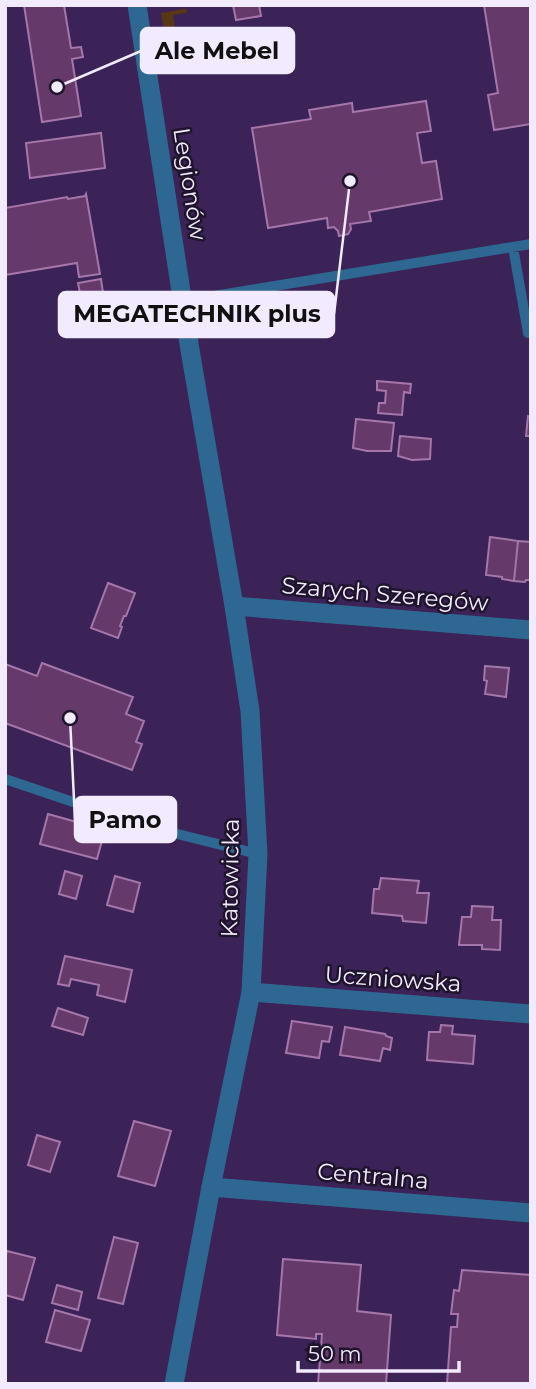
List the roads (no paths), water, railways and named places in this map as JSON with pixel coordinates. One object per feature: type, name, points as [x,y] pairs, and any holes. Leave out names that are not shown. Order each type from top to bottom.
[{"type":"street","name":"Legionów","points":[[137,5],[194,370]]},
{"type":"street","name":"Katowicka","points":[[174,1384],[251,992],[258,854],[250,712],[194,370]]},
{"type":"street","name":"Szarych Szeregów","points":[[234,606],[531,631]]},
{"type":"street","name":"Uczniowska","points":[[251,992],[531,1014]]},
{"type":"street","name":"Centralna","points":[[211,1187],[531,1213]]},
{"type":"lane","points":[[183,301],[531,244]]},
{"type":"lane","points":[[513,247],[527,303],[528,333],[531,333]]},
{"type":"lane","points":[[5,779],[141,825],[258,854]]},
{"type":"place","name":"Ale Mebel","points":[[57,87]]},
{"type":"place","name":"MEGATECHNIK plus","points":[[350,181]]},
{"type":"place","name":"Pamo","points":[[70,718]]}]
